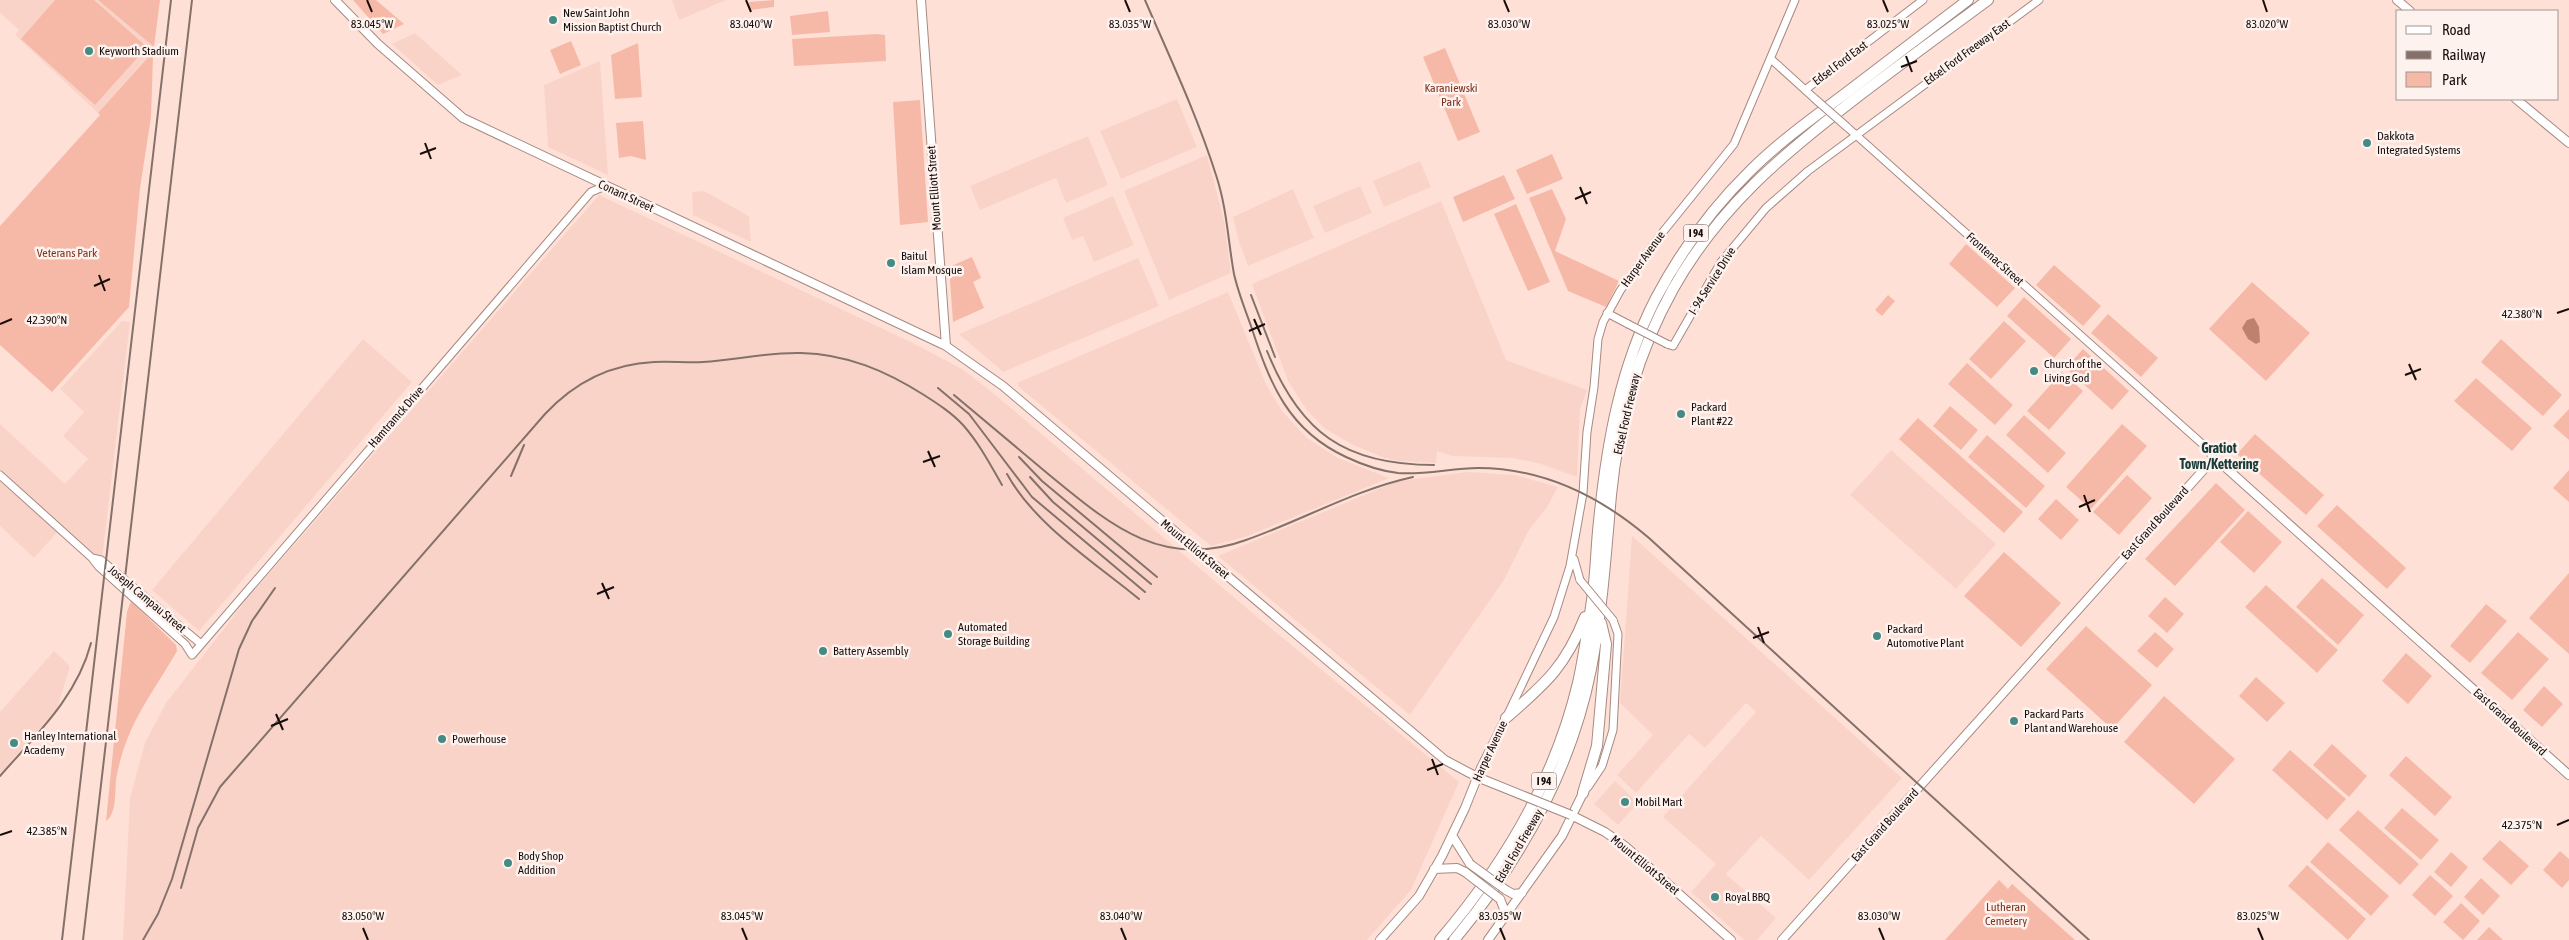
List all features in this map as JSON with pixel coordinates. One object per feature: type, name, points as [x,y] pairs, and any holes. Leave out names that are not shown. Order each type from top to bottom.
[{"type":"highway","name":"Edsel Ford Freeway","points":[[1440,940],[1500,863],[1525,821],[1546,777],[1578,684],[1593,597],[1599,522],[1612,422],[1631,356],[1648,314],[1673,269],[1716,207],[1761,160],[1793,133],[1968,0]]},
{"type":"highway","name":"Edsel Ford Freeway","points":[[1454,940],[1505,872],[1530,832],[1559,772],[1576,726],[1588,680],[1605,578],[1611,494],[1626,409],[1638,368],[1659,318],[1690,260],[1724,215],[1783,154],[1988,0]]},
{"type":"highway","points":[[1506,718],[1553,675],[1573,646],[1593,597]]},
{"type":"highway","points":[[1583,793],[1597,746],[1601,707],[1606,644],[1599,616]]},
{"type":"main road","name":"Conant Street","points":[[335,0],[378,44],[464,118],[946,346]]},
{"type":"main road","name":"Mount Elliott Street","points":[[921,0],[946,346],[1002,386],[1445,760],[1478,777],[1571,815],[1619,841],[1730,940]]},
{"type":"main road","points":[[2397,0],[2409,10]]},
{"type":"main road","points":[[2517,100],[2569,143]]},
{"type":"main road","name":"East Grand Boulevard","points":[[1782,940],[2206,466],[2215,462],[2224,466],[2569,775]]},
{"type":"main road","name":"Harper Avenue","points":[[1380,940],[1419,896],[1452,837],[1506,718]]},
{"type":"main road","name":"Harper Avenue","points":[[1522,893],[1562,836],[1583,793]]},
{"type":"main road","points":[[1452,837],[1470,864],[1513,894],[1522,893]]},
{"type":"main road","points":[[1434,868],[1457,868],[1500,899],[1504,909],[1501,922]]},
{"type":"main road","points":[[1488,940],[1522,893]]},
{"type":"street","name":"Harper Avenue","points":[[1506,718],[1554,617],[1566,582],[1583,493],[1586,432],[1594,387],[1598,339],[1607,313],[1670,222],[1739,136],[1794,0]]},
{"type":"street","name":"Edsel Ford East","points":[[1805,90],[1923,0]]},
{"type":"street","name":"Edsel Ford Freeway East","points":[[1856,135],[2039,0]]},
{"type":"street","name":"Frontenac Street","points":[[1771,58],[2208,449],[2215,462]]},
{"type":"street","name":"I- 94 Service Drive","points":[[1607,313],[1670,345],[1721,262],[1756,219],[1791,185],[1856,135]]},
{"type":"street","name":"Hamtramck Drive","points":[[192,655],[591,192],[605,186]]},
{"type":"street","name":"Joseph Campau Street","points":[[0,475],[92,558],[99,568],[185,644],[192,655]]},
{"type":"street","name":"Harper Avenue","points":[[1574,547],[1574,564],[1580,580],[1613,620],[1618,634],[1613,730],[1602,766],[1583,793]]},
{"type":"street","name":"Joseph Campau Street","points":[[92,558],[101,560],[201,644]]},
{"type":"street","points":[[1566,582],[1572,578],[1580,580]]},
{"type":"shaded area","name":"Keyworth Stadium","points":[[0,0],[98,0],[154,47],[153,56],[149,55],[98,113],[15,35],[19,30],[0,13]]},
{"type":"shaded area","points":[[672,0],[726,0],[679,20]]},
{"type":"shaded area","points":[[415,33],[462,75],[438,85],[392,44]]},
{"type":"shaded area","points":[[600,61],[608,175],[548,147],[544,85]]},
{"type":"shaded area","points":[[1177,99],[1197,147],[1121,179],[1100,131]]},
{"type":"shaded area","points":[[1088,136],[1108,185],[1066,203],[1056,178],[980,210],[970,186]]},
{"type":"shaded area","points":[[1207,155],[1224,220],[1231,273],[1169,300],[1124,191]]},
{"type":"shaded area","points":[[1420,161],[1431,187],[1384,207],[1373,181]]},
{"type":"shaded area","points":[[1360,186],[1372,213],[1325,233],[1313,206]]},
{"type":"shaded area","points":[[1293,189],[1314,238],[1248,266],[1239,242],[1233,217]]},
{"type":"shaded area","points":[[704,191],[749,216],[751,242],[693,215],[692,192]]},
{"type":"shaded area","points":[[599,195],[913,343],[962,369],[992,392],[1256,616],[1459,782],[1411,890],[1367,940],[123,940],[130,798],[145,743],[166,703],[247,599]]},
{"type":"shaded area","points":[[1113,196],[1134,245],[1094,262],[1083,236],[1072,240],[1063,218]]},
{"type":"shaded area","points":[[1441,201],[1506,360],[1587,390],[1580,409],[1577,477],[1538,463],[1512,458],[1452,456],[1437,451],[1436,463],[1400,461],[1385,458],[1353,445],[1324,428],[1306,409],[1288,381],[1252,284]]},
{"type":"shaded area","points":[[1138,258],[1159,306],[1003,372],[959,334]]},
{"type":"shaded area","points":[[1228,292],[1266,384],[1282,411],[1307,438],[1338,458],[1389,478],[1245,537],[1211,546],[1019,387],[1017,383]]},
{"type":"shaded area","points":[[2254,318],[2259,327],[2260,342],[2256,344],[2248,339],[2242,328],[2247,320]]},
{"type":"shaded area","points":[[122,321],[130,322],[101,568],[60,529],[34,558],[0,526],[0,424],[65,484],[88,459],[63,436],[84,412],[60,389]]},
{"type":"shaded area","points":[[363,339],[412,382],[199,631],[152,590]]},
{"type":"shaded area","points":[[1891,450],[1996,544],[1956,589],[1850,495]]},
{"type":"shaded area","points":[[1467,472],[1515,475],[1558,487],[1547,507],[1529,530],[1504,580],[1410,715],[1218,556],[1398,481]]},
{"type":"shaded area","points":[[1632,536],[1902,778],[1809,880],[1761,836],[1726,874],[1776,918],[1757,940],[1744,940],[1691,892],[1716,864],[1663,817],[1756,712],[1746,703],[1705,748],[1689,734],[1636,793],[1617,775],[1653,735],[1620,703]]},
{"type":"shaded area","name":"Hanley International Academy","points":[[54,651],[70,666],[57,710],[0,774],[0,712]]},
{"type":"shaded area","points":[[1615,781],[1638,803],[1618,825],[1594,804]]},
{"type":"green space","name":"Keyworth Stadium","points":[[55,0],[94,0],[147,47],[95,105],[21,39]]},
{"type":"green space","points":[[98,0],[160,0],[154,47]]},
{"type":"green space","points":[[353,0],[376,0],[404,24],[383,34]]},
{"type":"green space","points":[[774,0],[774,7],[750,10],[749,2]]},
{"type":"green space","points":[[828,11],[830,32],[792,35],[790,16]]},
{"type":"green space","points":[[885,35],[886,61],[794,66],[792,39]]},
{"type":"green space","points":[[571,41],[581,65],[560,74],[550,50]]},
{"type":"green space","points":[[638,43],[642,97],[615,99],[611,55]]},
{"type":"green space","name":"Karaniewski Park","points":[[1445,48],[1480,132],[1458,141],[1423,57]]},
{"type":"green space","name":"Veterans Park","points":[[150,55],[153,57],[151,117],[140,188],[129,307],[52,392],[0,345],[0,226],[100,115],[98,113]]},
{"type":"green space","points":[[920,100],[928,222],[900,225],[893,102]]},
{"type":"green space","points":[[643,121],[646,160],[631,156],[619,158],[616,123]]},
{"type":"green space","points":[[1552,154],[1563,179],[1527,194],[1516,170]]},
{"type":"green space","points":[[1504,175],[1515,199],[1463,222],[1453,197]]},
{"type":"green space","points":[[1552,189],[1566,219],[1555,251],[1619,281],[1606,307],[1568,291],[1529,198]]},
{"type":"green space","points":[[1516,204],[1550,282],[1528,291],[1494,214]]},
{"type":"green space","points":[[1966,244],[2015,288],[1997,307],[1949,264]]},
{"type":"green space","points":[[972,257],[981,278],[973,282],[984,308],[953,322],[949,267]]},
{"type":"green space","points":[[2054,265],[2101,306],[2083,326],[2036,285]]},
{"type":"green space","points":[[2252,282],[2310,333],[2266,381],[2209,329]]},
{"type":"green space","points":[[1888,295],[1895,301],[1882,316],[1875,310]]},
{"type":"green space","points":[[2024,297],[2071,339],[2054,358],[2007,316]]},
{"type":"green space","points":[[2108,314],[2158,358],[2141,377],[2091,333]]},
{"type":"green space","points":[[2004,321],[2026,341],[1991,379],[1969,359]]},
{"type":"green space","points":[[2501,339],[2562,395],[2543,416],[2481,362]]},
{"type":"green space","points":[[2083,349],[2129,391],[2112,410],[2066,368]]},
{"type":"green space","points":[[1967,363],[2013,405],[1995,425],[1948,384]]},
{"type":"green space","points":[[2062,372],[2083,391],[2049,430],[2027,411]]},
{"type":"green space","points":[[2476,378],[2532,428],[2512,451],[2454,401]]},
{"type":"green space","points":[[1950,406],[1978,430],[1961,450],[1933,426]]},
{"type":"green space","points":[[2569,409],[2569,440],[2553,426]]},
{"type":"green space","points":[[2024,415],[2066,453],[2048,473],[2006,435]]},
{"type":"green space","points":[[1918,418],[2023,512],[2004,533],[1899,439]]},
{"type":"green space","points":[[2122,424],[2147,446],[2091,509],[2066,487]]},
{"type":"green space","points":[[2255,434],[2324,495],[2306,515],[2237,454]]},
{"type":"green space","points":[[1987,435],[2045,486],[2026,508],[1968,457]]},
{"type":"green space","points":[[2569,470],[2569,502],[2553,488]]},
{"type":"green space","points":[[2127,475],[2152,498],[2119,535],[2093,512]]},
{"type":"green space","points":[[2216,483],[2245,510],[2175,586],[2145,559]]},
{"type":"green space","points":[[2056,499],[2079,520],[2061,540],[2038,519]]},
{"type":"green space","points":[[2337,505],[2406,568],[2387,589],[2317,526]]},
{"type":"green space","points":[[2248,511],[2282,542],[2254,573],[2220,542]]},
{"type":"green space","points":[[2004,552],[2061,603],[2021,647],[1964,596]]},
{"type":"green space","points":[[2569,573],[2569,654],[2529,618]]},
{"type":"green space","points":[[2322,578],[2364,615],[2338,645],[2296,607]]},
{"type":"green space","points":[[2266,585],[2338,650],[2317,673],[2245,607]]},
{"type":"green space","points":[[2165,597],[2184,614],[2167,633],[2148,616]]},
{"type":"green space","points":[[131,601],[176,645],[177,651],[141,710],[127,739],[117,774],[114,806],[110,817],[106,821],[127,612]]},
{"type":"green space","points":[[2486,604],[2507,621],[2470,663],[2450,646]]},
{"type":"green space","points":[[2086,626],[2152,685],[2112,729],[2046,669]]},
{"type":"green space","points":[[2155,632],[2174,649],[2157,668],[2137,651]]},
{"type":"green space","points":[[2518,632],[2549,659],[2512,700],[2481,673]]},
{"type":"green space","points":[[2406,653],[2432,676],[2408,704],[2382,681]]},
{"type":"green space","points":[[2256,677],[2285,703],[2267,722],[2239,696]]},
{"type":"green space","points":[[2544,686],[2563,704],[2542,727],[2523,710]]},
{"type":"green space","points":[[2164,696],[2235,759],[2194,804],[2124,742]]},
{"type":"green space","points":[[2332,744],[2367,776],[2349,797],[2313,765]]},
{"type":"green space","points":[[2290,750],[2346,799],[2327,820],[2272,770]]},
{"type":"green space","points":[[2406,756],[2452,797],[2435,816],[2389,775]]},
{"type":"green space","points":[[2402,808],[2439,840],[2421,860],[2384,828]]},
{"type":"green space","points":[[2358,810],[2419,864],[2400,885],[2339,830]]},
{"type":"green space","points":[[2500,840],[2529,866],[2511,885],[2482,859]]},
{"type":"green space","points":[[2328,842],[2389,896],[2371,916],[2310,862]]},
{"type":"green space","points":[[2560,851],[2569,859],[2569,880],[2562,888],[2543,870]]},
{"type":"green space","points":[[2451,852],[2468,867],[2451,887],[2434,872]]},
{"type":"green space","points":[[2307,865],[2366,919],[2348,940],[2288,886]]},
{"type":"green space","points":[[2430,875],[2453,896],[2435,916],[2412,895]]},
{"type":"green space","points":[[2481,878],[2500,896],[2483,915],[2464,897]]},
{"type":"green space","name":"Lutheran Cemetery","points":[[1999,880],[2008,889],[2012,884],[2075,940],[1945,940]]},
{"type":"green space","points":[[2461,903],[2480,921],[2463,940],[2443,922]]},
{"type":"green space","points":[[2489,927],[2503,940],[2477,940]]},
{"type":"railway","points":[[62,940],[171,0]]},
{"type":"railway","points":[[83,940],[192,0]]},
{"type":"railway","points":[[1145,0],[1209,153],[1220,187],[1236,281],[1266,367],[1284,403],[1295,419],[1309,433],[1326,446],[1346,457],[1378,469],[1408,473],[1478,468],[1502,469],[1525,473],[1548,479],[1570,488],[1611,510],[1649,538],[2089,940]]},
{"type":"railway","points":[[1251,295],[1275,357]]},
{"type":"railway","points":[[1267,351],[1294,403],[1311,423],[1330,439],[1351,451],[1375,459],[1434,465]]},
{"type":"railway","points":[[181,888],[198,828],[220,787],[545,414],[568,393],[594,377],[608,371],[638,364],[703,362],[776,354],[818,354],[850,360],[895,378],[950,413],[974,439],[1002,485]]},
{"type":"railway","points":[[938,388],[969,414],[1032,497],[1145,592]]},
{"type":"railway","points":[[954,395],[1092,509],[1137,537],[1162,546],[1188,550],[1216,548],[1246,540],[1349,497],[1413,477]]},
{"type":"railway","points":[[511,476],[524,445]]},
{"type":"railway","points":[[1019,457],[1042,481],[1157,577]]},
{"type":"railway","points":[[1007,474],[1033,510],[1049,526],[1139,599]]},
{"type":"railway","points":[[1030,477],[1053,502],[1151,584]]},
{"type":"railway","points":[[143,940],[158,914],[172,879],[239,649],[252,621],[275,588]]},
{"type":"railway","points":[[0,776],[41,730],[66,698],[85,663],[91,643]]},
{"type":"place","name":"New Saint John Mission Baptist Church","points":[[553,20]]},
{"type":"place","name":"Keyworth Stadium","points":[[89,51]]},
{"type":"place","name":"Dakkota Integrated Systems","points":[[2367,143]]},
{"type":"place","name":"Baitul Islam Mosque","points":[[891,263]]},
{"type":"place","name":"Church of the Living God","points":[[2034,371]]},
{"type":"place","name":"Packard Plant #22","points":[[1681,414]]},
{"type":"place","name":"Automated Storage Building","points":[[948,634]]},
{"type":"place","name":"Packard Automotive Plant","points":[[1877,636]]},
{"type":"place","name":"Battery Assembly","points":[[823,651]]},
{"type":"place","name":"Packard Parts Plant and Warehouse","points":[[2014,721]]},
{"type":"place","name":"Powerhouse","points":[[442,739]]},
{"type":"place","name":"Hanley International Academy","points":[[14,743]]},
{"type":"place","name":"Mobil Mart","points":[[1625,802]]},
{"type":"place","name":"Body Shop Addition","points":[[508,863]]},
{"type":"place","name":"Royal BBQ","points":[[1715,897]]},
{"type":"district","name":"Gratiot Town/Kettering","points":[[2219,456]]}]
